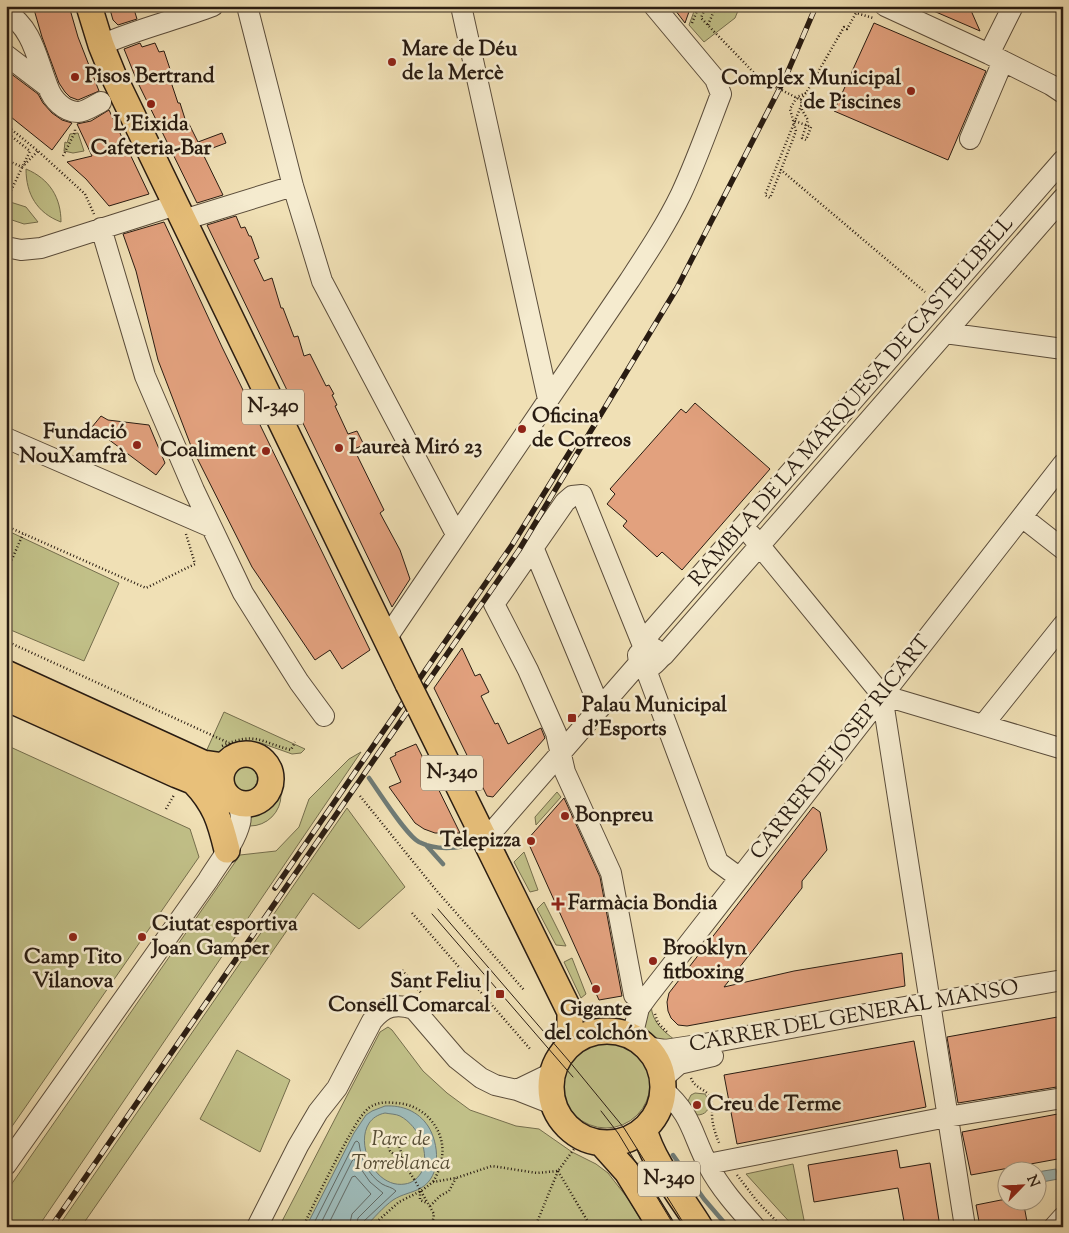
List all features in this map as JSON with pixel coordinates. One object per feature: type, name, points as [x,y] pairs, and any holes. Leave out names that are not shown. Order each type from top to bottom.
[{"type":"main road","name":"N-340","points":[[89,6],[101,45],[109,99],[186,213],[386,639],[570,1012],[570,1044]]},
{"type":"main road","points":[[6,673],[203,763],[226,755]]},
{"type":"main road","points":[[6,698],[185,787],[206,795],[220,822],[227,850]]},
{"type":"main road","points":[[185,787],[246,804],[255,803],[262,798],[268,792],[271,784],[272,776],[269,767],[258,756],[244,753],[230,759],[226,755]]},
{"type":"main road","points":[[226,755],[221,778],[222,784],[233,799]]},
{"type":"main road","points":[[570,1012],[603,1031]]},
{"type":"main road","points":[[552,1073],[555,1063],[570,1044],[580,1037],[603,1031],[623,1034],[638,1042],[652,1054],[663,1085]]},
{"type":"main road","name":"N-340","points":[[552,1073],[551,1090],[555,1105],[562,1118],[572,1130],[585,1139],[602,1144],[623,1141],[634,1136],[644,1128],[658,1110],[663,1085]]},
{"type":"main road","name":"N-340","points":[[644,1128],[647,1140],[659,1163],[700,1227]]},
{"type":"main road","name":"N-340","points":[[602,1144],[627,1172],[661,1227]]},
{"type":"street","points":[[101,45],[213,6]]},
{"type":"street","points":[[247,6],[293,186],[322,281],[456,534]]},
{"type":"street","points":[[460,6],[548,399]]},
{"type":"street","points":[[386,639],[630,280],[668,218],[698,156],[721,94],[715,79],[654,6]]},
{"type":"street","points":[[970,139],[1013,6]]},
{"type":"street","points":[[6,12],[15,17],[29,36],[52,97],[66,110],[79,112],[109,99]]},
{"type":"street","points":[[880,13],[996,57],[1063,93]]},
{"type":"street","points":[[6,55],[48,87]]},
{"type":"street","name":"RAMBLA DE LA MARQUESA DE CASTELLBELL","points":[[647,657],[647,639],[650,632],[1063,160]]},
{"type":"street","points":[[6,247],[21,250],[41,248],[101,228],[186,213],[293,186]]},
{"type":"street","name":"RAMBLA DE LA MARQUESA DE CASTELLBELL","points":[[485,840],[647,657],[664,655],[1063,198]]},
{"type":"street","points":[[101,228],[144,376],[211,527],[243,593],[299,682],[324,716]]},
{"type":"street","points":[[945,333],[1063,349]]},
{"type":"street","points":[[6,438],[211,527]]},
{"type":"street","name":"CARRER DE JOSEP RICART","points":[[638,1042],[635,1018],[639,1008],[649,1006],[740,878],[1063,464]]},
{"type":"street","points":[[649,1006],[634,995],[611,873],[565,772],[556,733],[528,670],[494,604],[565,502],[572,496],[582,496],[647,657],[718,862],[740,878]]},
{"type":"street","points":[[1022,517],[1063,549]]},
{"type":"street","points":[[743,526],[882,695],[965,1227]]},
{"type":"street","points":[[533,547],[600,708]]},
{"type":"street","points":[[983,725],[1063,625]]},
{"type":"street","points":[[882,695],[1063,749]]},
{"type":"street","points":[[6,1165],[208,880],[227,850],[240,822],[241,813],[233,799]]},
{"type":"street","name":"CARRER DEL GENERAL MANSO","points":[[663,1085],[670,1070],[685,1061],[1063,980]]},
{"type":"street","name":"CARRER DEL GENERAL MANSO","points":[[638,1042],[665,1050],[931,1009],[1063,994]]},
{"type":"street","points":[[257,1227],[298,1146],[318,1112],[337,1088],[372,1021],[378,1013],[388,1007],[405,1006],[414,1009],[466,1067],[555,1105]]},
{"type":"street","points":[[517,1090],[552,1073]]},
{"type":"street","points":[[663,1085],[687,1117],[708,1164],[721,1186],[755,1227]]},
{"type":"street","points":[[708,1164],[947,1118],[1063,1098]]},
{"type":"street","points":[[1054,1227],[1063,1217]]},
{"type":"path","points":[[692,23],[700,6]]},
{"type":"path","points":[[706,6],[701,18],[760,79],[803,101],[795,121],[765,196],[770,198],[796,131],[790,109],[797,96],[806,93]]},
{"type":"path","points":[[708,24],[716,6]]},
{"type":"path","points":[[795,121],[811,127],[806,140],[802,138],[808,120],[802,110],[801,99],[844,27],[847,29],[856,13],[880,13]]},
{"type":"path","points":[[63,156],[75,132],[75,112]]},
{"type":"path","points":[[6,125],[85,194],[101,228]]},
{"type":"path","points":[[6,132],[30,151],[6,201]]},
{"type":"path","points":[[22,167],[38,151]]},
{"type":"path","points":[[6,160],[22,167]]},
{"type":"path","points":[[6,172],[11,162]]},
{"type":"path","points":[[781,170],[932,298]]},
{"type":"path","points":[[6,526],[146,588],[195,564],[184,528]]},
{"type":"path","points":[[6,574],[23,534]]},
{"type":"path","points":[[6,641],[202,731],[226,755],[239,739],[256,739],[291,750],[295,742]]},
{"type":"path","points":[[166,809],[185,787]]},
{"type":"path","points":[[360,796],[436,890],[524,990]]},
{"type":"path","points":[[412,913],[531,1050]]},
{"type":"path","points":[[649,1006],[658,1023],[670,1033]]},
{"type":"path","points":[[303,1227],[334,1164],[362,1115],[371,1107],[382,1102],[416,1107],[428,1115],[438,1130],[443,1157],[439,1172],[433,1182],[399,1202],[371,1227]]},
{"type":"path","points":[[402,1157],[397,1157],[390,1151],[386,1141],[390,1138],[399,1144],[402,1157],[434,1214],[432,1226]]},
{"type":"path","points":[[535,1227],[558,1171],[574,1150]]},
{"type":"path","points":[[433,1182],[456,1178],[492,1166],[537,1173],[558,1171]]},
{"type":"path","points":[[558,1171],[591,1227]]},
{"type":"path","points":[[430,1206],[440,1196],[449,1191],[456,1178]]},
{"type":"green space","points":[[696,6],[740,6],[735,18],[704,42],[689,25]]},
{"type":"green space","points":[[78,133],[84,151],[73,153],[64,151],[65,142],[67,143],[70,134]]},
{"type":"green space","points":[[26,169],[42,178],[52,190],[59,205],[61,222],[45,213],[35,202],[28,187]]},
{"type":"green space","points":[[7,201],[26,207],[38,222],[24,224],[6,218]]},
{"type":"green space","points":[[6,530],[119,583],[84,661],[6,628]]},
{"type":"green space","points":[[224,712],[305,749],[301,753],[292,754],[261,743],[248,742],[237,743],[217,753],[205,754]]},
{"type":"green space","name":"Camp Tito Vilanova","points":[[6,745],[190,829],[199,857],[6,1135]]},
{"type":"green space","points":[[361,752],[38,1227],[6,1227],[6,1192],[240,855],[276,851],[299,827],[309,799],[349,759]]},
{"type":"green space","points":[[244,764],[256,764],[272,773],[279,783],[281,795],[279,807],[272,817],[256,826],[244,826],[233,821],[224,812],[219,801],[219,789],[224,778],[233,769]]},
{"type":"green space","points":[[557,792],[561,797],[536,825],[535,817]]},
{"type":"green space","points":[[347,808],[405,887],[359,929],[313,893],[81,1227],[58,1227]]},
{"type":"green space","points":[[524,852],[538,890],[530,892],[514,862]]},
{"type":"green space","points":[[544,902],[566,946],[556,945],[537,909]]},
{"type":"green space","points":[[572,958],[586,994],[581,998],[564,962]]},
{"type":"green space","points":[[622,1004],[621,1017],[596,1014],[599,1007]]},
{"type":"green space","points":[[651,1006],[659,1026],[675,1040],[652,1037],[645,1030],[642,1025]]},
{"type":"green space","name":"Parc de Torreblanca","points":[[388,1027],[423,1071],[447,1093],[470,1110],[516,1126],[539,1129],[572,1152],[596,1164],[608,1173],[629,1200],[645,1227],[279,1227],[380,1032]]},
{"type":"green space","points":[[606,1040],[623,1044],[637,1053],[646,1067],[650,1084],[646,1101],[637,1115],[623,1124],[606,1128],[589,1124],[575,1115],[566,1101],[562,1084],[566,1067],[575,1053],[589,1044]]},
{"type":"green space","points":[[237,1050],[290,1080],[260,1152],[200,1119]]},
{"type":"green space","points":[[695,1093],[705,1094],[709,1101],[708,1109],[702,1114],[697,1115],[688,1101],[691,1095]]},
{"type":"green space","points":[[793,1164],[805,1225],[803,1227],[794,1227],[746,1174]]},
{"type":"water","points":[[385,1106],[403,1108],[419,1116],[424,1121],[432,1133],[436,1150],[437,1159],[432,1176],[428,1183],[421,1188],[400,1196],[389,1203],[365,1227],[306,1227],[354,1133],[366,1115]],"holes":[[[385,1113],[398,1115],[413,1126],[418,1133],[424,1149],[424,1166],[421,1173],[412,1182],[405,1184],[392,1183],[381,1177],[372,1166],[366,1154],[364,1141],[366,1128],[373,1119]]]},
{"type":"water","points":[[1056,1169],[1058,1179],[1046,1181],[1046,1171]]},
{"type":"building","name":"Pisos Bertrand","points":[[33,6],[69,6],[78,37],[99,91],[78,100],[70,97],[65,92],[59,83]]},
{"type":"building","points":[[109,6],[133,6],[137,19],[118,25],[113,20]]},
{"type":"building","points":[[672,6],[691,6],[685,23]]},
{"type":"building","points":[[922,6],[969,6],[980,31]]},
{"type":"building","name":"Complex Municipal de Piscines","points":[[874,23],[986,71],[948,160],[834,111]]},
{"type":"building","points":[[140,43],[142,47],[155,43],[159,52],[164,51],[174,81],[171,82],[178,103],[180,103],[186,122],[188,122],[198,142],[222,133],[226,143],[202,152],[223,195],[197,203],[137,81],[124,49]]},
{"type":"building","name":"Pisos Bertrand","points":[[6,70],[38,94],[52,113],[62,120],[72,123],[52,150],[6,113]]},
{"type":"building","points":[[109,110],[149,194],[109,206],[86,179],[67,162],[92,156],[77,124],[91,121]]},
{"type":"building","points":[[236,216],[241,228],[245,227],[249,236],[251,236],[259,258],[254,260],[264,281],[272,278],[281,308],[283,308],[294,337],[298,336],[304,356],[310,354],[326,386],[329,385],[334,394],[332,395],[337,405],[335,406],[348,434],[357,431],[364,445],[354,449],[384,510],[380,513],[400,550],[410,579],[392,607],[207,225]]},
{"type":"building","points":[[164,222],[222,347],[370,650],[342,669],[330,650],[315,660],[252,567],[191,446],[158,360],[136,271],[123,234]]},
{"type":"building","points":[[695,403],[770,469],[682,570],[662,552],[657,557],[623,526],[627,521],[607,504],[615,494],[610,489],[681,409],[686,413]]},
{"type":"building","name":"Fundació NouXamfrà","points":[[101,416],[108,420],[149,425],[165,463],[156,475],[92,427]]},
{"type":"building","points":[[462,648],[475,676],[480,674],[489,692],[481,696],[495,724],[498,723],[508,744],[541,728],[545,738],[493,797],[487,796],[434,688]]},
{"type":"building","points":[[416,744],[460,833],[435,833],[424,829],[415,823],[389,787],[401,782],[390,758],[396,755],[395,753]]},
{"type":"building","points":[[564,798],[600,877],[622,996],[599,1000],[527,840]]},
{"type":"building","points":[[813,807],[820,812],[827,850],[802,881],[802,888],[724,987],[794,971],[902,953],[905,986],[687,1026],[678,1025],[671,1018],[668,1011],[669,993]]},
{"type":"building","points":[[1063,1016],[1063,1086],[958,1103],[947,1037]]},
{"type":"building","points":[[914,1041],[926,1107],[737,1144],[724,1075]]},
{"type":"building","points":[[1063,1113],[1063,1158],[1046,1161],[996,1160],[996,1170],[971,1175],[962,1132]]},
{"type":"building","points":[[897,1150],[900,1168],[930,1163],[940,1227],[905,1227],[898,1188],[814,1202],[808,1165]]},
{"type":"building","points":[[996,1201],[996,1210],[1025,1210],[1028,1227],[980,1227],[976,1205]]},
{"type":"waterway","points":[[369,778],[407,831],[419,842],[442,848],[465,846]]},
{"type":"waterway","points":[[426,845],[443,864]]},
{"type":"waterway","points":[[673,1155],[704,1199],[728,1227]]},
{"type":"tram line","points":[[438,909],[624,1128],[686,1227]]},
{"type":"tram line","points":[[432,914],[573,1077]]},
{"type":"tram line","points":[[601,1111],[618,1133],[675,1227]]},
{"type":"railway","points":[[51,1227],[519,550],[677,288],[786,76],[816,6]]},
{"type":"railway","points":[[275,888],[512,545],[574,445]]},
{"type":"place","name":"Mare de Déu de la Mercè","points":[[392,62]]},
{"type":"place","name":"Pisos Bertrand","points":[[75,77]]},
{"type":"place","name":"Complex Municipal de Piscines","points":[[911,91]]},
{"type":"place","name":"L'Eixida Cafeteria-Bar","points":[[151,104]]},
{"type":"place","name":"Oficina de Correos","points":[[522,429]]},
{"type":"place","name":"Fundació NouXamfrà","points":[[137,445]]},
{"type":"place","name":"Laureà Miró 23","points":[[339,448]]},
{"type":"place","name":"Coaliment","points":[[266,451]]},
{"type":"place","name":"Palau Municipal d'Esports","points":[[572,718]]},
{"type":"place","name":"Bonpreu","points":[[565,816]]},
{"type":"place","name":"Telepizza","points":[[531,841]]},
{"type":"place","name":"Farmàcia Bondia","points":[[558,904]]},
{"type":"place","name":"Camp Tito Vilanova","points":[[73,937]]},
{"type":"place","name":"Ciutat esportiva Joan Gamper","points":[[142,937]]},
{"type":"place","name":"Brooklyn fitboxing","points":[[653,961]]},
{"type":"place","name":"Gigante del colchón","points":[[596,989]]},
{"type":"place","name":"Sant Feliu | Consell Comarcal","points":[[500,994]]},
{"type":"place","name":"Creu de Terme","points":[[697,1105]]}]
